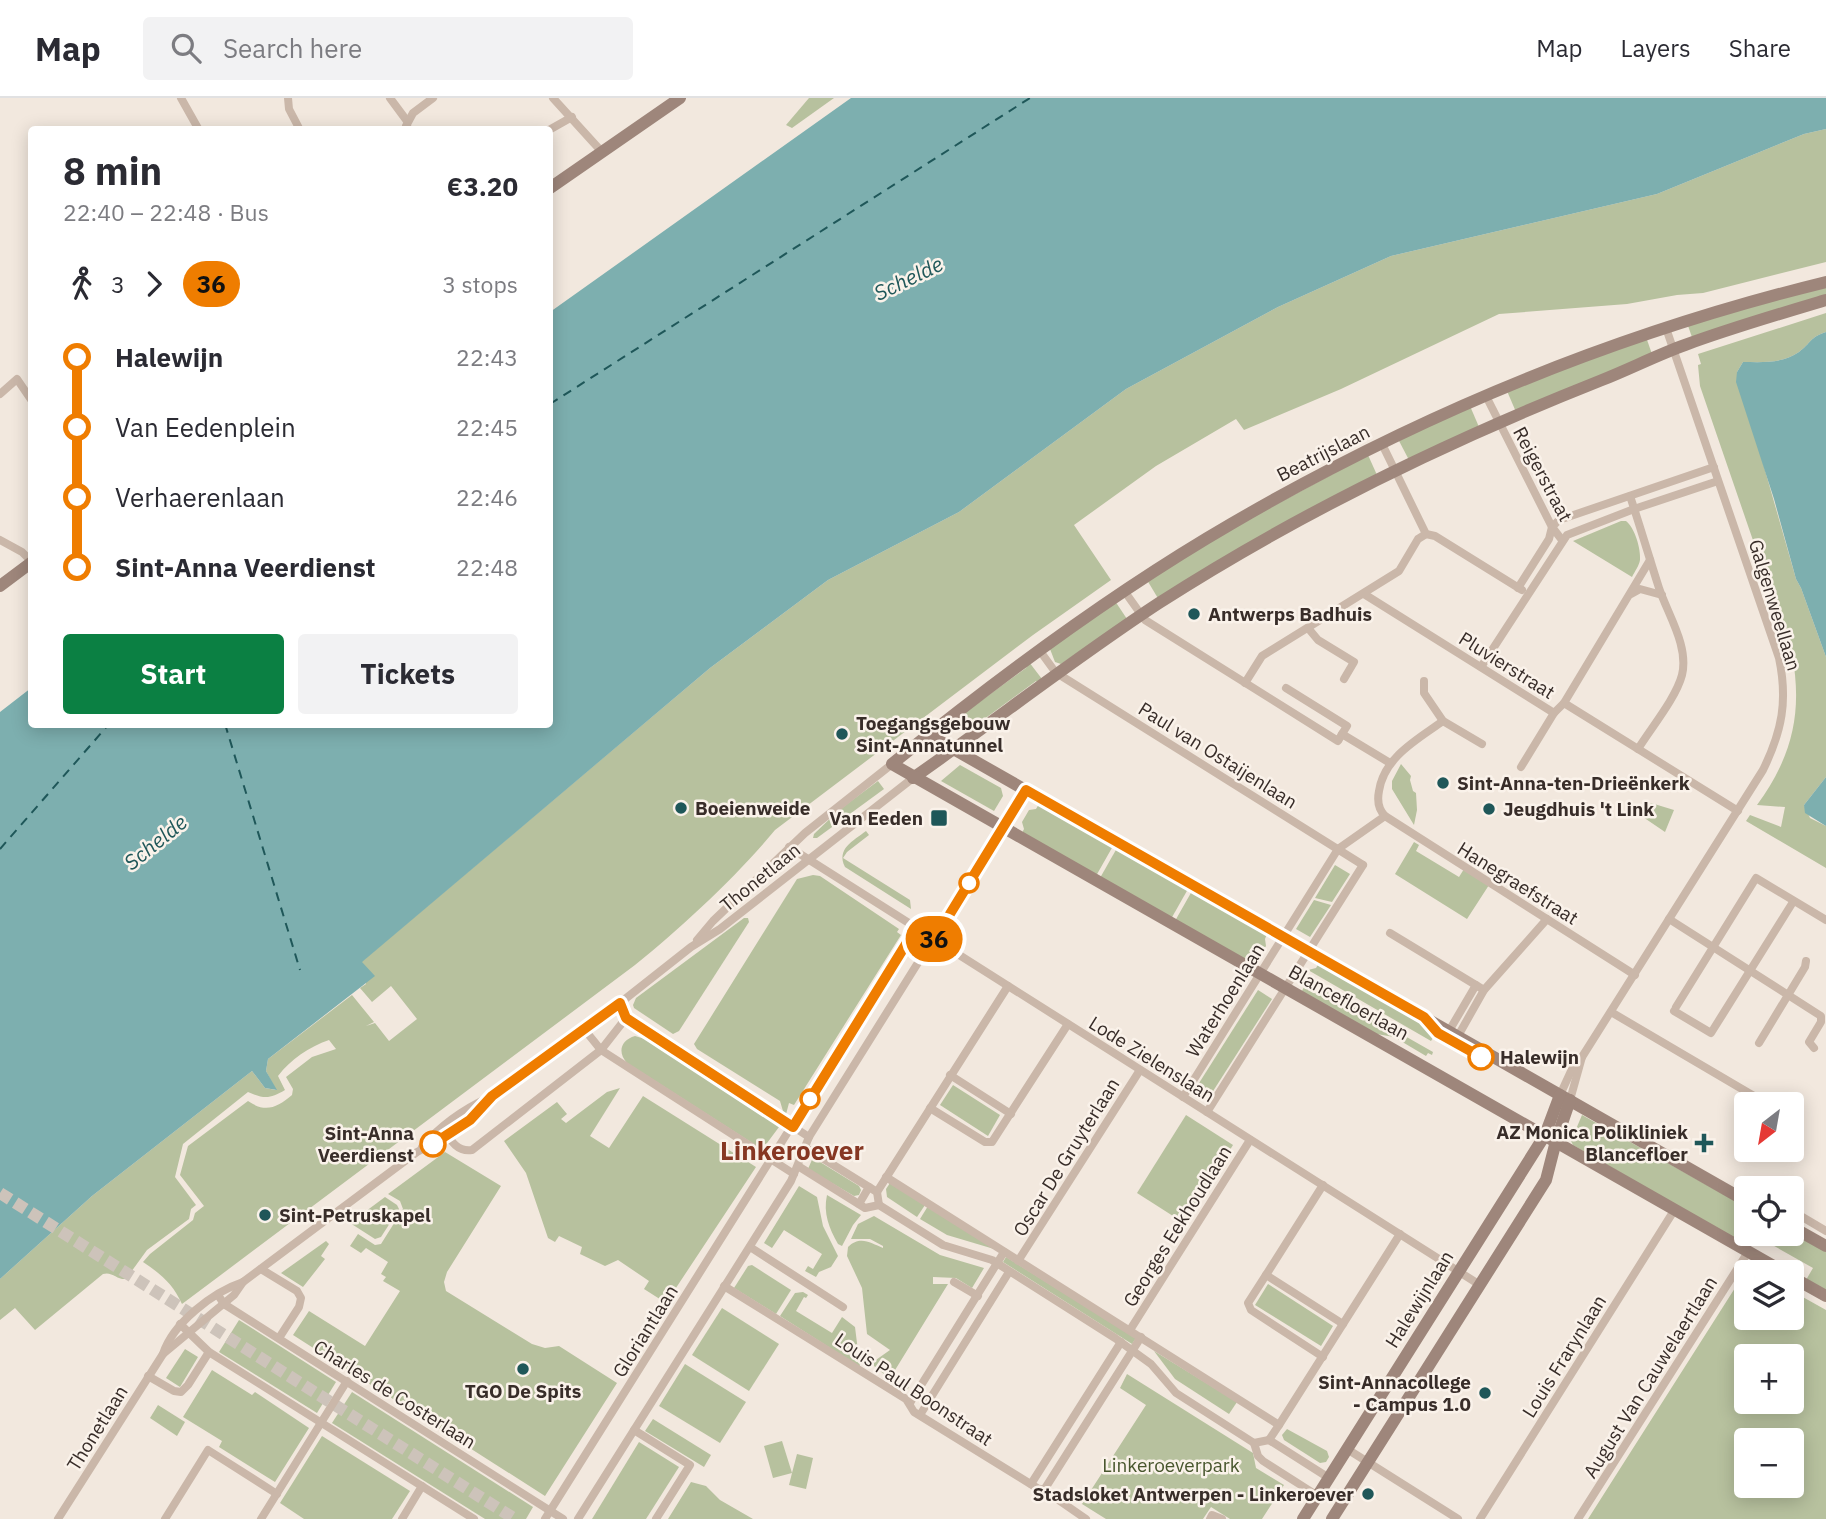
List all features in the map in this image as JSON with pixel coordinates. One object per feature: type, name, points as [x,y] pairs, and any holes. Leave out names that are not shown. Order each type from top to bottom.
[{"type":"street","points":[[181,98],[197,126]]},
{"type":"street","points":[[288,98],[289,109],[298,126]]},
{"type":"street","points":[[390,98],[408,125]]},
{"type":"street","points":[[408,125],[413,113],[433,98]]},
{"type":"street","points":[[553,98],[602,152]]},
{"type":"street","points":[[553,186],[680,98]]},
{"type":"street","points":[[553,128],[572,117]]},
{"type":"street","name":"Beatrijslaan","points":[[892,764],[1040,651],[1125,592],[1230,524],[1382,444],[1594,352],[1742,303],[1826,282]]},
{"type":"street","points":[[913,778],[1056,673],[1142,615],[1246,550],[1394,470],[1498,422],[1674,350],[1826,300]]},
{"type":"street","name":"Galgenweellaan","points":[[1565,1098],[1582,1057],[1763,770],[1778,735],[1782,716],[1784,685],[1779,658],[1666,328]]},
{"type":"street","points":[[0,394],[17,379],[28,395]]},
{"type":"street","name":"Reigerstraat","points":[[1486,397],[1552,527],[1562,540]]},
{"type":"street","points":[[1382,444],[1426,534]]},
{"type":"street","points":[[1518,588],[1549,539],[1552,527],[1559,520],[1714,467]]},
{"type":"street","points":[[1481,667],[1562,540],[1572,532],[1718,481]]},
{"type":"street","points":[[1630,496],[1650,560],[1675,625],[1684,663],[1681,677],[1638,749]]},
{"type":"street","points":[[1245,683],[1262,656],[1399,571],[1418,539],[1426,534],[1435,536],[1528,594]]},
{"type":"street","points":[[0,540],[28,558]]},
{"type":"street","points":[[1564,703],[1650,560]]},
{"type":"street","points":[[0,586],[28,565]]},
{"type":"street","points":[[1629,596],[1640,589],[1662,594]]},
{"type":"street","points":[[1125,592],[1145,620],[1338,741],[1347,726],[1286,688]]},
{"type":"street","name":"Pluvierstraat","points":[[1364,594],[1554,713],[1564,703],[1738,811]]},
{"type":"street","points":[[1308,628],[1318,640],[1354,662],[1344,679]]},
{"type":"street","points":[[1040,651],[1056,673]]},
{"type":"street","name":"Paul van Ostaijenlaan","points":[[1056,673],[1363,865],[1308,951]]},
{"type":"street","points":[[1424,681],[1424,693],[1444,721],[1482,744]]},
{"type":"street","points":[[1521,767],[1554,713]]},
{"type":"street","points":[[1338,849],[1385,816],[1378,803],[1378,794],[1390,763],[1444,721]]},
{"type":"street","points":[[1342,734],[1390,763]]},
{"type":"street","name":"Blancefloerlaan","points":[[929,735],[1734,1194]]},
{"type":"street","name":"Blancefloerlaan","points":[[892,764],[1762,1260]]},
{"type":"street","name":"Thonetlaan","points":[[691,947],[713,921],[789,848],[892,764]]},
{"type":"street","name":"Thonetlaan","points":[[417,1152],[447,1124],[473,1105],[492,1096],[620,1003],[691,947],[720,929],[913,778]]},
{"type":"street","points":[[578,1519],[750,1247],[796,1170],[809,1137],[1026,790]]},
{"type":"street","name":"Hanegraefstraat","points":[[1385,816],[1635,975]]},
{"type":"street","name":"Lode Zielenslaan","points":[[789,848],[1480,1285]]},
{"type":"street","name":"Waterhoenlaan","points":[[1183,1097],[1338,849]]},
{"type":"street","points":[[1793,902],[1711,1033],[1675,1008],[1756,878],[1826,920]]},
{"type":"street","points":[[1453,1034],[1480,988],[1547,919]]},
{"type":"street","points":[[1669,919],[1821,1016]]},
{"type":"street","name":"Gloriantlaan","points":[[547,1515],[916,928]]},
{"type":"street","points":[[1390,933],[1480,988]]},
{"type":"street","points":[[1207,1112],[1308,951]]},
{"type":"street","points":[[1759,1043],[1806,961]]},
{"type":"street","points":[[859,1204],[886,1177],[1007,986]]},
{"type":"street","points":[[620,1003],[626,1018],[809,1137]]},
{"type":"street","points":[[1814,1048],[1809,1042],[1826,1008]]},
{"type":"street","points":[[1611,1012],[1749,1092]]},
{"type":"street","points":[[447,1124],[445,1130],[448,1136],[460,1149],[472,1150],[601,1050],[626,1018]]},
{"type":"street","points":[[930,1108],[990,1143],[1068,1024]]},
{"type":"street","points":[[584,1029],[601,1050],[772,1161],[796,1170],[865,1208],[879,1205]]},
{"type":"street","name":"Oscar De Gruyterlaan","points":[[1018,1261],[1140,1070]]},
{"type":"street","points":[[950,1075],[1011,1114]]},
{"type":"street","name":"Thonetlaan","points":[[163,1354],[167,1340],[180,1324],[229,1287],[243,1282],[261,1269],[417,1152],[448,1136],[470,1120],[492,1096]]},
{"type":"street","name":"Halewijnlaan","points":[[1303,1519],[1459,1272],[1550,1138],[1565,1098]]},
{"type":"street","name":"Halewijnlaan","points":[[1546,1180],[1550,1138]]},
{"type":"street","name":"Georges Eekhoudlaan","points":[[1130,1330],[1251,1140]]},
{"type":"street","points":[[806,1148],[873,1189],[879,1205],[943,1245],[984,1256],[1133,1350],[1151,1364],[1176,1392],[1254,1443],[1258,1456],[1263,1461],[1318,1496]]},
{"type":"street","name":"Halewijnlaan","points":[[1332,1519],[1546,1180],[1563,1158],[1574,1152]]},
{"type":"street","points":[[886,1177],[1279,1425]]},
{"type":"street","points":[[1322,1357],[1251,1310],[1248,1303],[1323,1185]]},
{"type":"street","name":"Louis Frarynlaan","points":[[1480,1519],[1675,1209]]},
{"type":"street","points":[[1804,1219],[1826,1231]]},
{"type":"street","points":[[1269,1440],[1400,1234]]},
{"type":"street","points":[[1804,1234],[1826,1246]]},
{"type":"street","points":[[750,1247],[843,1307]]},
{"type":"street","points":[[910,1403],[1004,1252]]},
{"type":"street","name":"August Van Cauwelaertlaan","points":[[1578,1519],[1748,1252]]},
{"type":"street","points":[[261,1269],[297,1291],[301,1298],[299,1307],[279,1338]]},
{"type":"street","points":[[920,1415],[1009,1272]]},
{"type":"street","points":[[1266,1275],[1343,1324]]},
{"type":"street","name":"Thonetlaan","points":[[58,1519],[163,1354],[234,1295],[243,1282]]},
{"type":"street","points":[[954,1282],[978,1296]]},
{"type":"street","points":[[1804,1283],[1826,1296]]},
{"type":"street","name":"Louis Paul Boonstraat","points":[[724,1286],[910,1403],[912,1409],[920,1415],[1044,1490],[1086,1519]]},
{"type":"street","points":[[218,1295],[224,1304]]},
{"type":"street","name":"Charles de Costerlaan","points":[[224,1304],[347,1381],[547,1515],[563,1519]]},
{"type":"street","points":[[180,1324],[209,1352],[474,1519]]},
{"type":"street","points":[[1044,1490],[1141,1337]]},
{"type":"street","points":[[1031,1484],[1121,1342]]},
{"type":"street","points":[[148,1376],[174,1391],[181,1392],[209,1352]]},
{"type":"street","points":[[261,1519],[347,1381]]},
{"type":"street","points":[[634,1430],[690,1465],[656,1519]]},
{"type":"street","points":[[1254,1443],[1269,1440],[1329,1478]]},
{"type":"street","points":[[1347,1449],[1458,1519]]},
{"type":"street","points":[[165,1519],[208,1450],[277,1494]]},
{"type":"street","points":[[402,1519],[422,1486]]},
{"type":"street","points":[[1210,1519],[1212,1515],[1222,1519]]},
{"type":"green space","points":[[809,98],[834,98],[792,128],[786,125]]},
{"type":"green space","points":[[1826,129],[1826,262],[1703,293],[1627,304],[1499,314],[1341,389],[1244,430],[1236,419],[1156,466],[1074,525],[1111,580],[1033,635],[775,830],[708,900],[635,965],[182,1304],[166,1280],[143,1262],[193,1220],[195,1213],[204,1206],[180,1175],[188,1146],[248,1101],[265,1108],[276,1106],[292,1095],[293,1089],[286,1077],[312,1057],[336,1049],[329,1040],[301,1054],[283,1070],[278,1076],[285,1090],[267,1097],[248,1092],[183,1144],[175,1177],[196,1205],[191,1209],[189,1219],[147,1250],[126,1279],[103,1274],[35,1330],[15,1308],[0,1320],[0,1279],[92,1196],[252,1071],[265,1088],[276,1090],[266,1071],[268,1059],[352,995],[374,1022],[366,1026],[375,1023],[389,1041],[417,1019],[391,986],[372,1002],[360,988],[366,984],[361,962],[710,668],[828,580],[959,512],[1126,389],[1278,307],[1391,256],[1657,194],[1804,134]]},
{"type":"green space","points":[[1826,285],[1826,297],[1693,340],[1687,323]]},
{"type":"green space","points":[[1826,313],[1826,332],[1814,338],[1799,352],[1779,360],[1743,362],[1737,372],[1796,579],[1826,657],[1826,777],[1804,805],[1810,818],[1826,826],[1826,868],[1746,821],[1750,815],[1781,827],[1785,807],[1757,805],[1779,769],[1792,734],[1795,675],[1792,654],[1700,386],[1698,365],[1701,364],[1698,354]]},
{"type":"green space","points":[[1646,337],[1652,354],[1516,412],[1507,391]]},
{"type":"green space","points":[[1470,406],[1479,427],[1409,460],[1398,439]]},
{"type":"green space","points":[[1368,455],[1377,475],[1159,600],[1147,580],[1234,527]]},
{"type":"green space","points":[[1626,521],[1632,528],[1640,550],[1639,562],[1632,577],[1573,541]]},
{"type":"green space","points":[[1115,601],[1127,619],[1061,664],[1055,662],[1050,649]]},
{"type":"green space","points":[[1029,662],[1042,679],[970,732],[959,717],[1026,668]]},
{"type":"green space","points":[[1401,764],[1411,776],[1413,791],[1416,793],[1414,825],[1392,789],[1392,781]]},
{"type":"green space","points":[[960,765],[1001,788],[1003,796],[994,811],[941,781]]},
{"type":"green space","points":[[878,781],[884,789],[817,838],[813,838],[839,810]]},
{"type":"green space","points":[[1651,803],[1674,810],[1665,832],[1640,815]]},
{"type":"green space","points":[[1039,804],[1113,846],[1096,876],[1022,833],[1022,822],[1029,810],[1036,809]]},
{"type":"green space","points":[[866,831],[869,835],[843,858],[844,850]]},
{"type":"green space","points":[[1414,842],[1419,845],[1416,851],[1459,877],[1464,869],[1489,885],[1467,919],[1395,874]]},
{"type":"green space","points":[[1117,848],[1188,889],[1171,919],[1100,878]]},
{"type":"green space","points":[[843,858],[910,900],[911,909],[845,867]]},
{"type":"green space","points":[[1335,865],[1350,874],[1332,902],[1315,898]]},
{"type":"green space","points":[[820,876],[899,929],[897,932],[901,935],[794,1105],[789,1103],[785,1118],[780,1101],[697,1049],[694,1044],[797,879]]},
{"type":"green space","points":[[1192,891],[1267,934],[1266,946],[1259,957],[1253,959],[1250,964],[1175,921]]},
{"type":"green space","points":[[1314,900],[1331,905],[1310,937],[1296,929]]},
{"type":"green space","points":[[744,918],[748,918],[749,922],[679,1031],[673,1034],[634,1008],[636,998]]},
{"type":"green space","points":[[1319,963],[1428,1026],[1436,1033],[1431,1041],[1308,970],[1316,968]]},
{"type":"green space","points":[[1303,978],[1433,1052],[1432,1055],[1428,1053],[1426,1056],[1394,1037],[1371,1033],[1301,993],[1304,987]]},
{"type":"green space","points":[[1258,990],[1272,999],[1208,1099],[1194,1091]]},
{"type":"green space","points":[[635,1036],[645,1039],[779,1124],[782,1123],[761,1151],[627,1063],[622,1055],[622,1047],[626,1040]]},
{"type":"green space","points":[[953,1085],[1000,1115],[988,1136],[940,1105]]},
{"type":"green space","points":[[620,1088],[590,1136],[609,1148],[643,1096],[756,1167],[666,1303],[644,1289],[649,1281],[618,1260],[605,1266],[580,1254],[582,1247],[559,1236],[555,1242],[548,1238],[526,1173],[504,1141],[557,1102],[567,1114],[561,1119],[566,1123],[607,1092]]},
{"type":"green space","points":[[1186,1115],[1233,1145],[1184,1223],[1137,1193]]},
{"type":"green space","points":[[1582,1115],[1734,1200],[1734,1239],[1573,1145],[1571,1141]]},
{"type":"green space","points":[[445,1152],[501,1186],[447,1272],[444,1282],[446,1291],[532,1344],[545,1348],[559,1346],[617,1383],[545,1496],[293,1335],[309,1311],[365,1346],[400,1291],[383,1281],[386,1277],[381,1274],[388,1262],[366,1248],[361,1253],[350,1246],[358,1234],[375,1245],[381,1244],[403,1209],[400,1201],[388,1194]]},
{"type":"green space","points":[[814,1155],[820,1162],[859,1186],[859,1195],[854,1196],[808,1169]]},
{"type":"green space","points":[[890,1183],[925,1205],[917,1217],[887,1197],[886,1189]]},
{"type":"green space","points":[[799,1186],[817,1197],[823,1226],[838,1256],[831,1267],[819,1272],[816,1277],[805,1271],[808,1266],[813,1269],[822,1254],[784,1230],[772,1248],[764,1243]]},
{"type":"green space","points":[[827,1195],[861,1215],[842,1246],[838,1244],[828,1220]]},
{"type":"green space","points":[[385,1197],[399,1209],[381,1237],[375,1239],[350,1223]]},
{"type":"green space","points":[[928,1206],[994,1249],[947,1235],[920,1219]]},
{"type":"green space","points":[[874,1216],[940,1255],[984,1268],[972,1288],[956,1278],[933,1277],[933,1284],[948,1284],[892,1375],[909,1387],[906,1392],[874,1366],[873,1362],[890,1350],[867,1334],[862,1288],[847,1256],[848,1247],[857,1241],[866,1241],[883,1248],[870,1239],[851,1239],[858,1224]]},
{"type":"green space","points":[[1804,1240],[1826,1252],[1826,1291],[1806,1280],[1813,1268],[1804,1263],[1804,1260],[1799,1260],[1774,1246],[1804,1246]]},
{"type":"green space","points":[[326,1241],[329,1244],[321,1256],[325,1259],[303,1287],[281,1273]]},
{"type":"green space","points":[[1006,1257],[1136,1338],[1132,1344],[1003,1262]]},
{"type":"green space","points":[[752,1265],[791,1290],[776,1314],[734,1288],[748,1266]]},
{"type":"green space","points":[[1268,1284],[1333,1326],[1321,1346],[1255,1305]]},
{"type":"green space","points":[[1734,1290],[1734,1330],[1804,1330],[1804,1298],[1826,1310],[1826,1519],[1588,1519]]},
{"type":"green space","points":[[803,1292],[808,1295],[796,1311],[832,1333],[842,1317],[855,1327],[860,1367],[780,1316],[795,1293]]},
{"type":"green space","points":[[722,1308],[779,1344],[749,1391],[692,1355]]},
{"type":"green space","points":[[239,1320],[336,1382],[317,1413],[219,1352]]},
{"type":"green space","points":[[185,1349],[198,1357],[180,1387],[166,1378]]},
{"type":"green space","points":[[1154,1351],[1237,1402],[1229,1414],[1175,1379]]},
{"type":"green space","points":[[685,1364],[746,1402],[720,1443],[659,1406]]},
{"type":"green space","points":[[212,1370],[252,1395],[255,1392],[309,1428],[275,1482],[219,1447],[222,1441],[183,1417]]},
{"type":"green space","name":"Linkeroeverpark","points":[[1127,1374],[1253,1453],[1256,1468],[1284,1485],[1262,1519],[1230,1519],[1211,1507],[1203,1519],[1106,1519],[1082,1504],[1146,1405],[1120,1388]]},
{"type":"green space","points":[[352,1392],[533,1507],[526,1519],[485,1519],[332,1423]]},
{"type":"green space","points":[[158,1405],[185,1422],[177,1436],[150,1418]]},
{"type":"green space","points":[[653,1419],[711,1455],[704,1467],[645,1431]]},
{"type":"green space","points":[[1287,1429],[1327,1451],[1329,1457],[1326,1462],[1320,1463],[1284,1440],[1282,1435]]},
{"type":"green space","points":[[322,1436],[410,1491],[392,1519],[304,1519],[280,1503]]},
{"type":"green space","points":[[782,1441],[792,1473],[773,1478],[764,1446]]},
{"type":"green space","points":[[639,1442],[679,1467],[646,1519],[592,1519]]},
{"type":"green space","points":[[797,1454],[813,1458],[806,1489],[789,1485]]},
{"type":"green space","points":[[691,1482],[706,1486],[720,1500],[753,1519],[668,1519]]},
{"type":"water","name":"Schelde","points":[[851,98],[1826,98],[1826,129],[1804,134],[1657,194],[1391,256],[1278,307],[1126,389],[959,512],[828,580],[710,668],[362,962],[375,976],[268,1059],[266,1071],[277,1090],[265,1088],[252,1071],[92,1196],[0,1279],[0,712],[28,690],[28,728],[553,728],[553,310]]},
{"type":"water","points":[[1826,332],[1826,657],[1796,579],[1774,499],[1736,382],[1737,372],[1743,362],[1786,359]]},
{"type":"water","points":[[1826,777],[1826,826],[1805,813],[1804,805]]},
{"type":"ferry route","points":[[553,402],[1030,98]]},
{"type":"ferry route","points":[[0,849],[106,728]]},
{"type":"ferry route","points":[[226,728],[300,970]]},
{"type":"tunnel","points":[[0,1193],[515,1519]]},
{"type":"bus line","name":"36","points":[[433,1144],[470,1120],[492,1096],[620,1003],[626,1018],[793,1127],[916,928],[934,940],[1026,790],[1424,1017],[1438,1033],[1481,1057]]},
{"type":"place","name":"Antwerps Badhuis","points":[[1194,614]]},
{"type":"place","name":"Toegangsgebouw Sint-Annatunnel","points":[[842,734]]},
{"type":"place","name":"Sint-Anna-ten-Drieënkerk","points":[[1443,783]]},
{"type":"place","name":"Boeienweide","points":[[681,808]]},
{"type":"place","name":"Jeugdhuis 't Link","points":[[1489,809]]},
{"type":"place","name":"Van Eeden","points":[[939,818]]},
{"type":"place","name":"Halewijn","points":[[1481,1057]]},
{"type":"place","name":"AZ Monica Polikliniek Blancefloer","points":[[1704,1143]]},
{"type":"place","name":"Sint-Anna Veerdienst","points":[[433,1144]]},
{"type":"place","name":"Sint-Petruskapel","points":[[265,1215]]},
{"type":"place","name":"TGO De Spits","points":[[523,1369]]},
{"type":"place","name":"Sint-Annacollege - Campus 1.0","points":[[1485,1393]]},
{"type":"place","name":"Stadsloket Antwerpen - Linkeroever","points":[[1368,1494]]},
{"type":"district","name":"Linkeroever","points":[[792,1150]]}]
